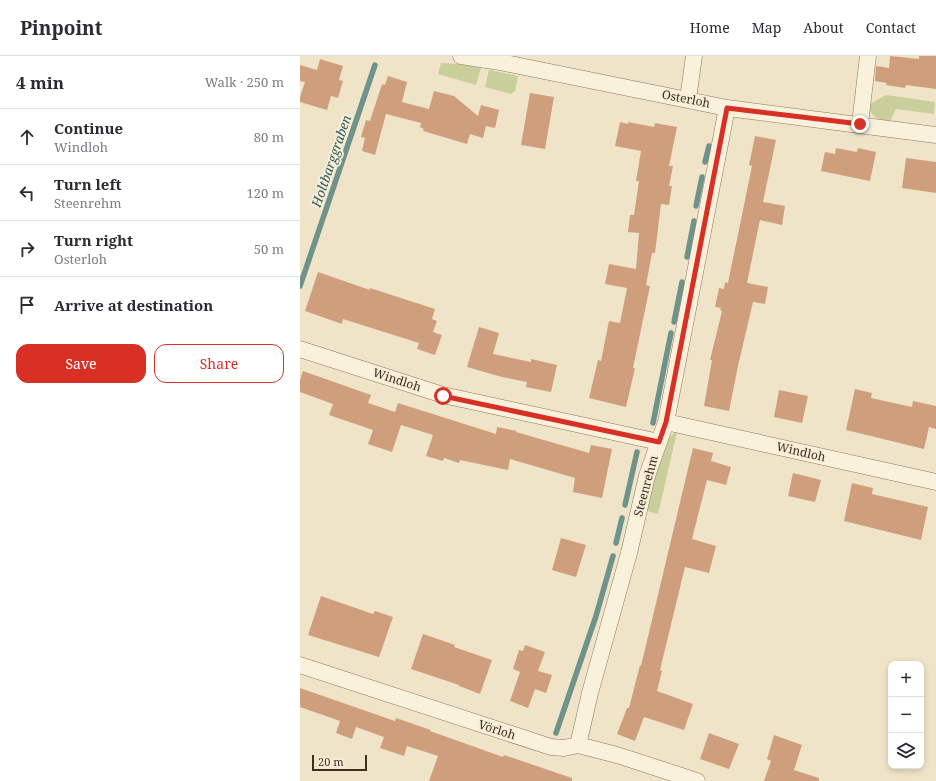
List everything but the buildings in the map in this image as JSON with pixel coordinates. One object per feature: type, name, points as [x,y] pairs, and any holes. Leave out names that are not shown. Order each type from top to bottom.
[{"type":"street","name":"Osterloh","points":[[461,56],[501,59],[727,108],[936,135]]},
{"type":"street","points":[[688,99],[694,56]]},
{"type":"street","points":[[860,124],[868,56]]},
{"type":"street","name":"Steenrehm","points":[[578,745],[590,693],[629,553],[648,476],[666,422],[727,108]]},
{"type":"street","name":"Windloh","points":[[300,349],[443,396],[659,442]]},
{"type":"street","name":"Windloh","points":[[666,422],[936,482]]},
{"type":"street","name":"Vörloh","points":[[300,665],[551,747],[564,748],[578,745],[617,755],[697,781]]},
{"type":"green space","points":[[441,63],[461,64],[481,68],[476,85],[438,74]]},
{"type":"green space","points":[[489,70],[518,76],[515,91],[511,94],[485,87]]},
{"type":"green space","points":[[886,95],[935,102],[934,114],[896,109],[890,121],[879,119],[873,115],[868,105]]},
{"type":"green space","points":[[677,432],[658,514],[647,511],[655,477],[666,442],[673,434]]},
{"type":"waterway","name":"Holtbarggraben","points":[[300,286],[375,65]]},
{"type":"waterway","points":[[705,162],[709,146]]},
{"type":"waterway","points":[[696,206],[702,177]]},
{"type":"waterway","points":[[687,257],[694,221]]},
{"type":"waterway","points":[[674,322],[682,282]]},
{"type":"waterway","points":[[653,423],[671,333]]},
{"type":"waterway","points":[[625,505],[637,452]]},
{"type":"waterway","points":[[616,543],[622,518]]},
{"type":"waterway","points":[[556,733],[596,616],[613,556]]},
{"type":"route","points":[[443,396],[659,442],[666,422],[727,108],[860,124]]}]
